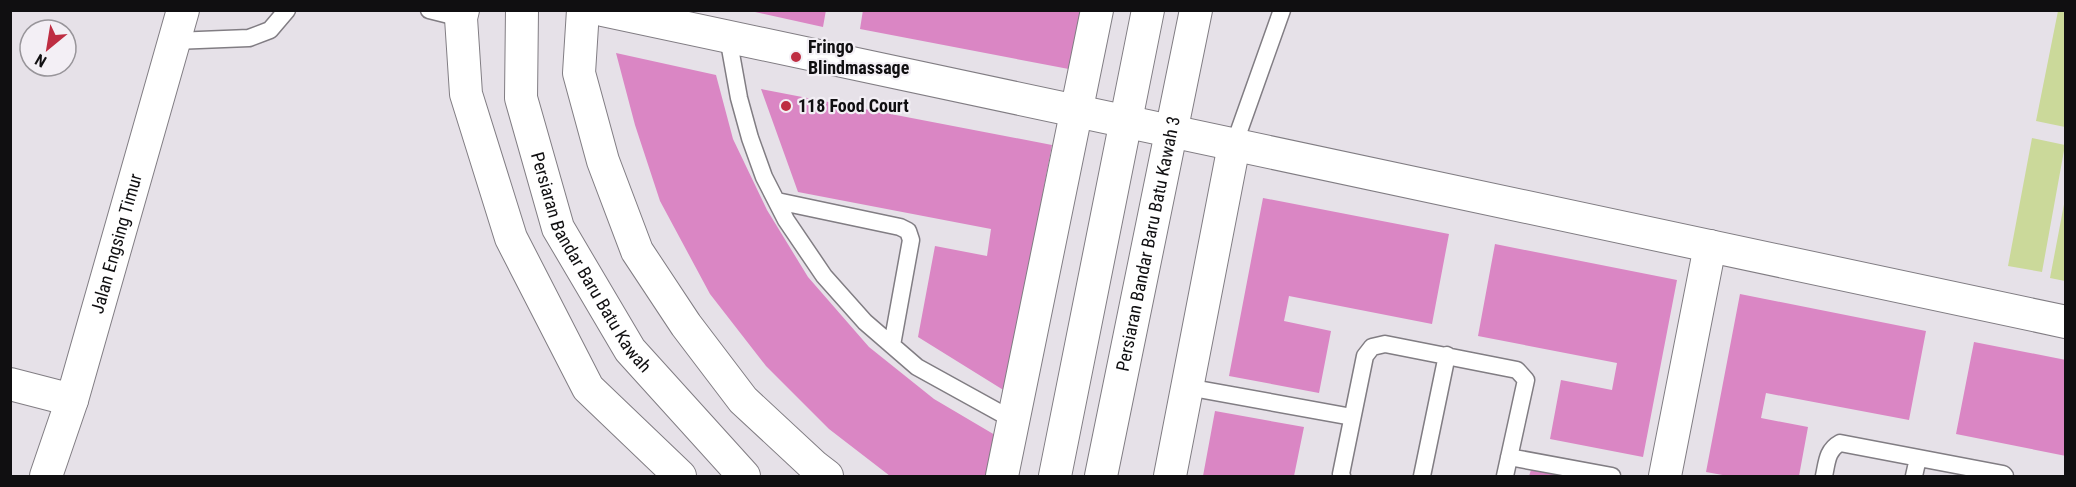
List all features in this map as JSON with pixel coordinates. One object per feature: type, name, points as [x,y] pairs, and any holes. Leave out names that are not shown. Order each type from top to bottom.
[{"type":"street","name":"Jalan Engsing Timur","points":[[46,477],[72,400],[183,10]]},
{"type":"street","name":"Persiaran Bandar Baru Batu Kawah","points":[[522,10],[521,98],[558,228],[630,350],[744,477]]},
{"type":"street","points":[[583,10],[579,73],[603,161],[637,250],[686,325],[743,400],[827,477]]},
{"type":"street","points":[[603,10],[2066,322]]},
{"type":"street","points":[[1002,477],[1097,10]]},
{"type":"street","points":[[1055,477],[1148,10]]},
{"type":"street","name":"Persiaran Bandar Baru Batu Kawah 3","points":[[1101,477],[1196,10]]},
{"type":"street","points":[[462,14],[466,94],[511,238],[588,388],[680,477]]},
{"type":"street","points":[[1170,477],[1234,145]]},
{"type":"street","points":[[1665,477],[1710,246]]},
{"type":"street","points":[[10,384],[72,400]]},
{"type":"lane","points":[[174,41],[249,38],[270,30],[287,10]]},
{"type":"lane","points":[[429,10],[462,14]]},
{"type":"lane","points":[[1234,145],[1282,10]]},
{"type":"lane","points":[[728,37],[739,98],[764,177],[786,220],[824,276],[865,322],[917,367],[1013,420]]},
{"type":"lane","points":[[777,201],[900,227],[908,231],[911,240],[892,345]]},
{"type":"lane","points":[[1342,477],[1365,356],[1372,347],[1385,344],[1517,370],[1526,380],[1505,477]]},
{"type":"lane","points":[[1422,477],[1448,355]]},
{"type":"lane","points":[[1187,387],[1352,417]]},
{"type":"lane","points":[[1824,477],[1828,453],[1832,447],[1840,443],[2003,474],[2005,477]]},
{"type":"lane","points":[[1509,458],[1612,477]]},
{"type":"lane","points":[[1914,477],[1918,458]]},
{"type":"green space","points":[[2058,11],[2065,11],[2065,127],[2036,121]]},
{"type":"green space","points":[[2032,138],[2065,145],[2042,272],[2008,266]]},
{"type":"green space","points":[[2065,199],[2066,281],[2050,278]]},
{"type":"building","points":[[746,10],[826,10],[823,27]]},
{"type":"building","points":[[863,10],[1086,10],[1074,70],[860,29]]},
{"type":"building","points":[[616,53],[716,75],[733,139],[767,210],[808,277],[869,347],[934,399],[995,435],[986,476],[890,476],[829,429],[766,366],[710,294],[660,201],[635,125]]},
{"type":"building","points":[[761,89],[1052,145],[1005,391],[918,337],[935,246],[987,256],[991,229],[798,192]]},
{"type":"building","points":[[1263,198],[1449,234],[1432,324],[1289,296],[1284,321],[1331,331],[1319,393],[1229,376]]},
{"type":"building","points":[[1495,244],[1677,280],[1643,457],[1550,439],[1561,380],[1612,390],[1617,363],[1478,336]]},
{"type":"building","points":[[1740,294],[1926,331],[1909,420],[1766,393],[1761,418],[1808,427],[1799,476],[1728,476],[1706,472]]},
{"type":"building","points":[[1974,342],[2066,360],[2066,456],[1956,434]]},
{"type":"building","points":[[1215,411],[1304,427],[1294,476],[1203,476]]},
{"type":"building","points":[[1531,470],[1561,475],[1529,476]]},
{"type":"place","name":"Fringo Blindmassage","points":[[796,57]]},
{"type":"place","name":"118 Food Court","points":[[786,106]]}]
